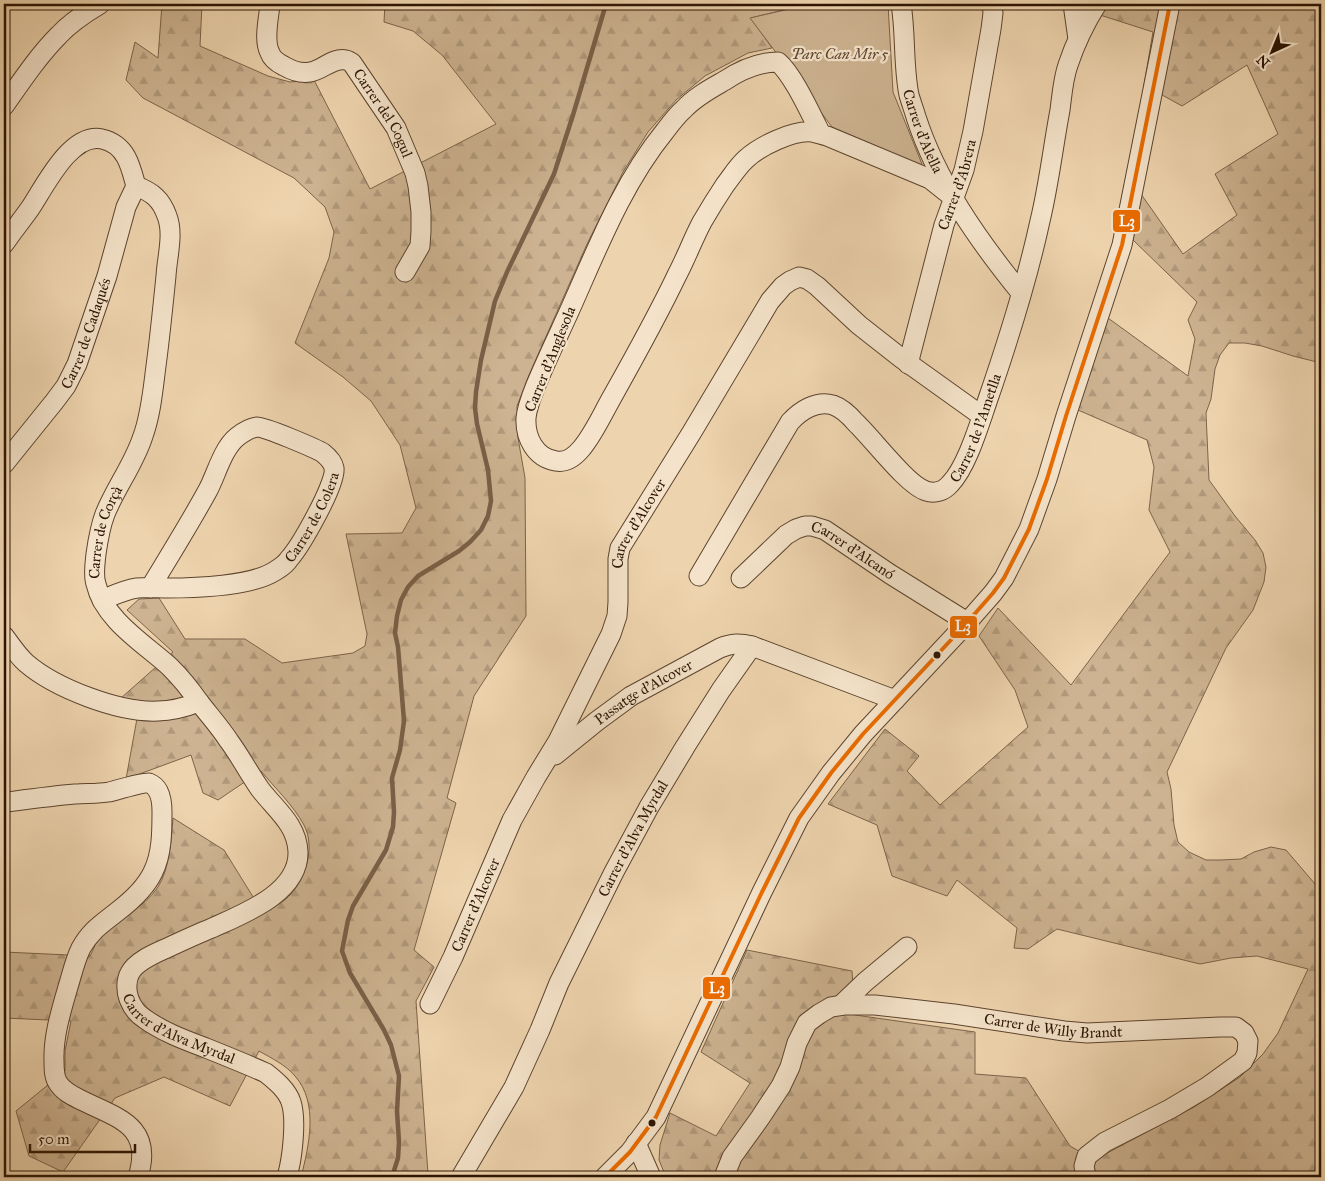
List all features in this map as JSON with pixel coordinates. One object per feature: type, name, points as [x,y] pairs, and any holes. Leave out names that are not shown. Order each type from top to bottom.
[{"type":"street","points":[[4,106],[38,58],[59,35],[78,18],[100,4]]},
{"type":"street","name":"Carrer del Cogul","points":[[270,4],[267,44],[275,61],[298,72],[310,72],[338,60],[346,60],[352,63],[396,128],[415,173],[420,212],[420,246],[405,272]]},
{"type":"street","name":"Carrer d'Alella","points":[[901,4],[910,96],[934,162],[978,237],[1021,293]]},
{"type":"street","name":"Carrer d'Abrera","points":[[908,364],[944,225],[964,170],[973,131],[991,29],[992,4]]},
{"type":"street","points":[[1073,4],[1078,39]]},
{"type":"street","name":"Carrer de l'Ametlla","points":[[699,576],[790,422],[798,413],[815,404],[833,405],[842,409],[906,476],[925,491],[938,492],[945,489],[956,477],[968,453],[982,416],[1021,293],[1040,221],[1067,67],[1078,39],[1097,4]]},
{"type":"street","points":[[605,1177],[636,1144],[656,1116],[799,818],[831,773],[863,734],[993,593],[1004,578],[1029,529],[1047,479],[1122,245],[1170,4]]},
{"type":"street","name":"Carrer d'Anglesola","points":[[821,134],[789,76],[778,62],[756,66],[732,76],[695,99],[679,114],[657,140],[628,186],[546,363],[526,415],[527,435],[530,443],[539,454],[554,461],[562,461],[572,457],[586,442],[643,342],[702,223],[716,199],[745,159],[756,151],[770,143],[798,133],[811,132],[821,134],[869,152],[930,179],[954,198]]},
{"type":"street","points":[[4,244],[60,162],[71,150],[85,141],[96,138],[109,141],[118,147],[125,156],[136,186]]},
{"type":"street","name":"Carrer de Cadaqués","points":[[4,464],[66,386],[78,364],[126,207],[136,186]]},
{"type":"street","name":"Carrer de Corçà","points":[[136,186],[149,191],[163,206],[168,218],[170,245],[154,385],[143,436],[134,458],[105,514],[98,537],[94,571],[96,584],[107,609],[140,642],[182,678],[199,702]]},
{"type":"street","name":"Carrer d'Alcover","points":[[430,1004],[453,957],[512,820],[567,725],[611,634],[617,616],[618,559],[620,548],[770,302],[784,286],[790,281],[799,278],[807,279],[908,364],[982,416]]},
{"type":"street","name":"Carrer de Colera","points":[[102,600],[120,592],[139,588],[150,588],[195,588],[253,580],[277,570],[293,554],[325,498],[333,479],[334,469],[330,460],[323,453],[309,446],[258,427],[246,431],[235,438],[191,521],[150,588]]},
{"type":"street","name":"Carrer d'Alcanó","points":[[741,578],[786,534],[805,526],[812,526],[825,530],[967,622]]},
{"type":"street","points":[[4,636],[24,661],[39,673],[87,697],[122,707],[158,712],[182,708],[199,702]]},
{"type":"street","name":"Passatge d'Alcover","points":[[545,763],[631,696],[720,648],[740,643],[752,646]]},
{"type":"street","points":[[752,646],[895,700]]},
{"type":"street","name":"Carrer d'Alva Myrdal","points":[[461,1177],[514,1087],[559,982],[622,856],[685,747],[721,690],[752,646]]},
{"type":"street","name":"Carrer d'Alva Myrdal","points":[[199,702],[230,742],[261,790],[292,829],[296,838],[298,853],[296,865],[284,884],[266,901],[245,913],[150,956],[136,966],[130,972],[127,986],[128,995],[136,1012],[143,1019],[189,1042],[266,1073],[285,1091],[291,1102],[293,1121],[292,1145],[287,1177]]},
{"type":"street","points":[[5,802],[104,793],[146,782],[155,786],[160,795],[162,830],[158,857],[153,872],[133,898],[87,937],[75,962],[62,1007],[54,1060],[54,1074],[59,1084],[67,1093],[111,1114],[136,1132],[142,1145],[143,1157],[138,1177]]},
{"type":"street","points":[[841,1005],[907,947]]},
{"type":"street","name":"Carrer de Willy Brandt","points":[[724,1177],[732,1157],[781,1086],[790,1067],[797,1043],[807,1023],[831,1007],[841,1005],[875,1005],[1087,1033],[1220,1027],[1236,1028],[1244,1033],[1248,1042],[1247,1054],[1243,1061],[1207,1087],[1170,1109],[1105,1142],[1087,1156],[1084,1166],[1086,1177]]},
{"type":"street","points":[[636,1144],[651,1177]]},
{"type":"green space","points":[[162,4],[202,4],[200,46],[268,76],[290,82],[314,80],[370,189],[496,124],[442,55],[413,31],[384,22],[385,4],[808,4],[751,18],[772,48],[748,53],[705,76],[676,100],[648,132],[623,172],[588,242],[517,406],[518,438],[525,478],[526,616],[474,696],[447,798],[456,803],[414,950],[434,967],[416,1001],[428,1174],[431,1177],[301,1177],[309,1139],[310,1112],[307,1099],[295,1076],[287,1068],[259,1051],[230,1106],[164,1077],[115,1098],[63,1172],[29,1156],[16,1111],[65,1071],[65,1051],[71,1021],[4,1018],[4,952],[90,956],[100,937],[146,901],[158,887],[165,871],[171,845],[173,818],[224,850],[263,913],[282,902],[291,894],[297,887],[308,861],[309,842],[304,825],[261,771],[218,800],[203,793],[191,755],[126,779],[140,702],[121,698],[173,652],[127,610],[139,599],[159,598],[185,639],[245,639],[282,663],[353,653],[365,646],[367,634],[346,534],[402,533],[416,508],[400,445],[371,401],[343,377],[295,343],[329,258],[334,232],[325,207],[294,178],[143,98],[126,80],[135,42],[158,58]]},
{"type":"green space","name":"Parc Can Mir 5","points":[[811,4],[888,4],[893,92],[922,164],[920,165],[832,127],[750,18]]},
{"type":"green space","points":[[1107,4],[1321,4],[1321,363],[1245,343],[1229,343],[1220,355],[1215,369],[1211,399],[1206,413],[1209,480],[1255,540],[1263,553],[1266,567],[1264,582],[1253,610],[1226,648],[1167,772],[1178,842],[1189,852],[1206,860],[1221,860],[1241,859],[1254,852],[1271,847],[1286,850],[1321,891],[1321,1177],[666,1177],[659,1160],[660,1145],[670,1113],[716,1136],[750,1083],[701,1052],[747,950],[852,971],[855,1015],[975,1032],[975,1074],[1026,1078],[1070,1146],[1094,1160],[1194,1107],[1240,1077],[1263,1054],[1278,1033],[1308,969],[1257,956],[1231,958],[1200,964],[1057,929],[1028,949],[1014,948],[1017,928],[957,880],[947,896],[892,876],[877,825],[828,804],[885,729],[919,756],[907,771],[940,805],[1028,727],[1015,690],[979,636],[998,608],[1071,685],[1170,552],[1149,510],[1154,467],[1147,440],[1078,410],[1108,318],[1188,376],[1195,339],[1188,320],[1197,302],[1133,240],[1141,194],[1183,254],[1237,215],[1215,174],[1278,134],[1247,65],[1182,106],[1144,85],[1153,32],[1100,15]]},
{"type":"waterway","points":[[392,1177],[398,1158],[397,1111],[399,1076],[391,1045],[350,973],[342,951],[348,920],[353,906],[386,850],[393,827],[392,778],[400,750],[404,721],[398,647],[395,633],[397,616],[401,600],[408,587],[418,576],[459,551],[470,542],[481,530],[488,516],[491,501],[488,470],[475,408],[481,360],[495,301],[554,174],[606,4]]},
{"type":"transit line","name":"L3","points":[[605,1177],[630,1152],[656,1117],[799,818],[831,773],[863,734],[993,593],[1004,578],[1029,529],[1047,479],[1122,245],[1170,4]]}]
